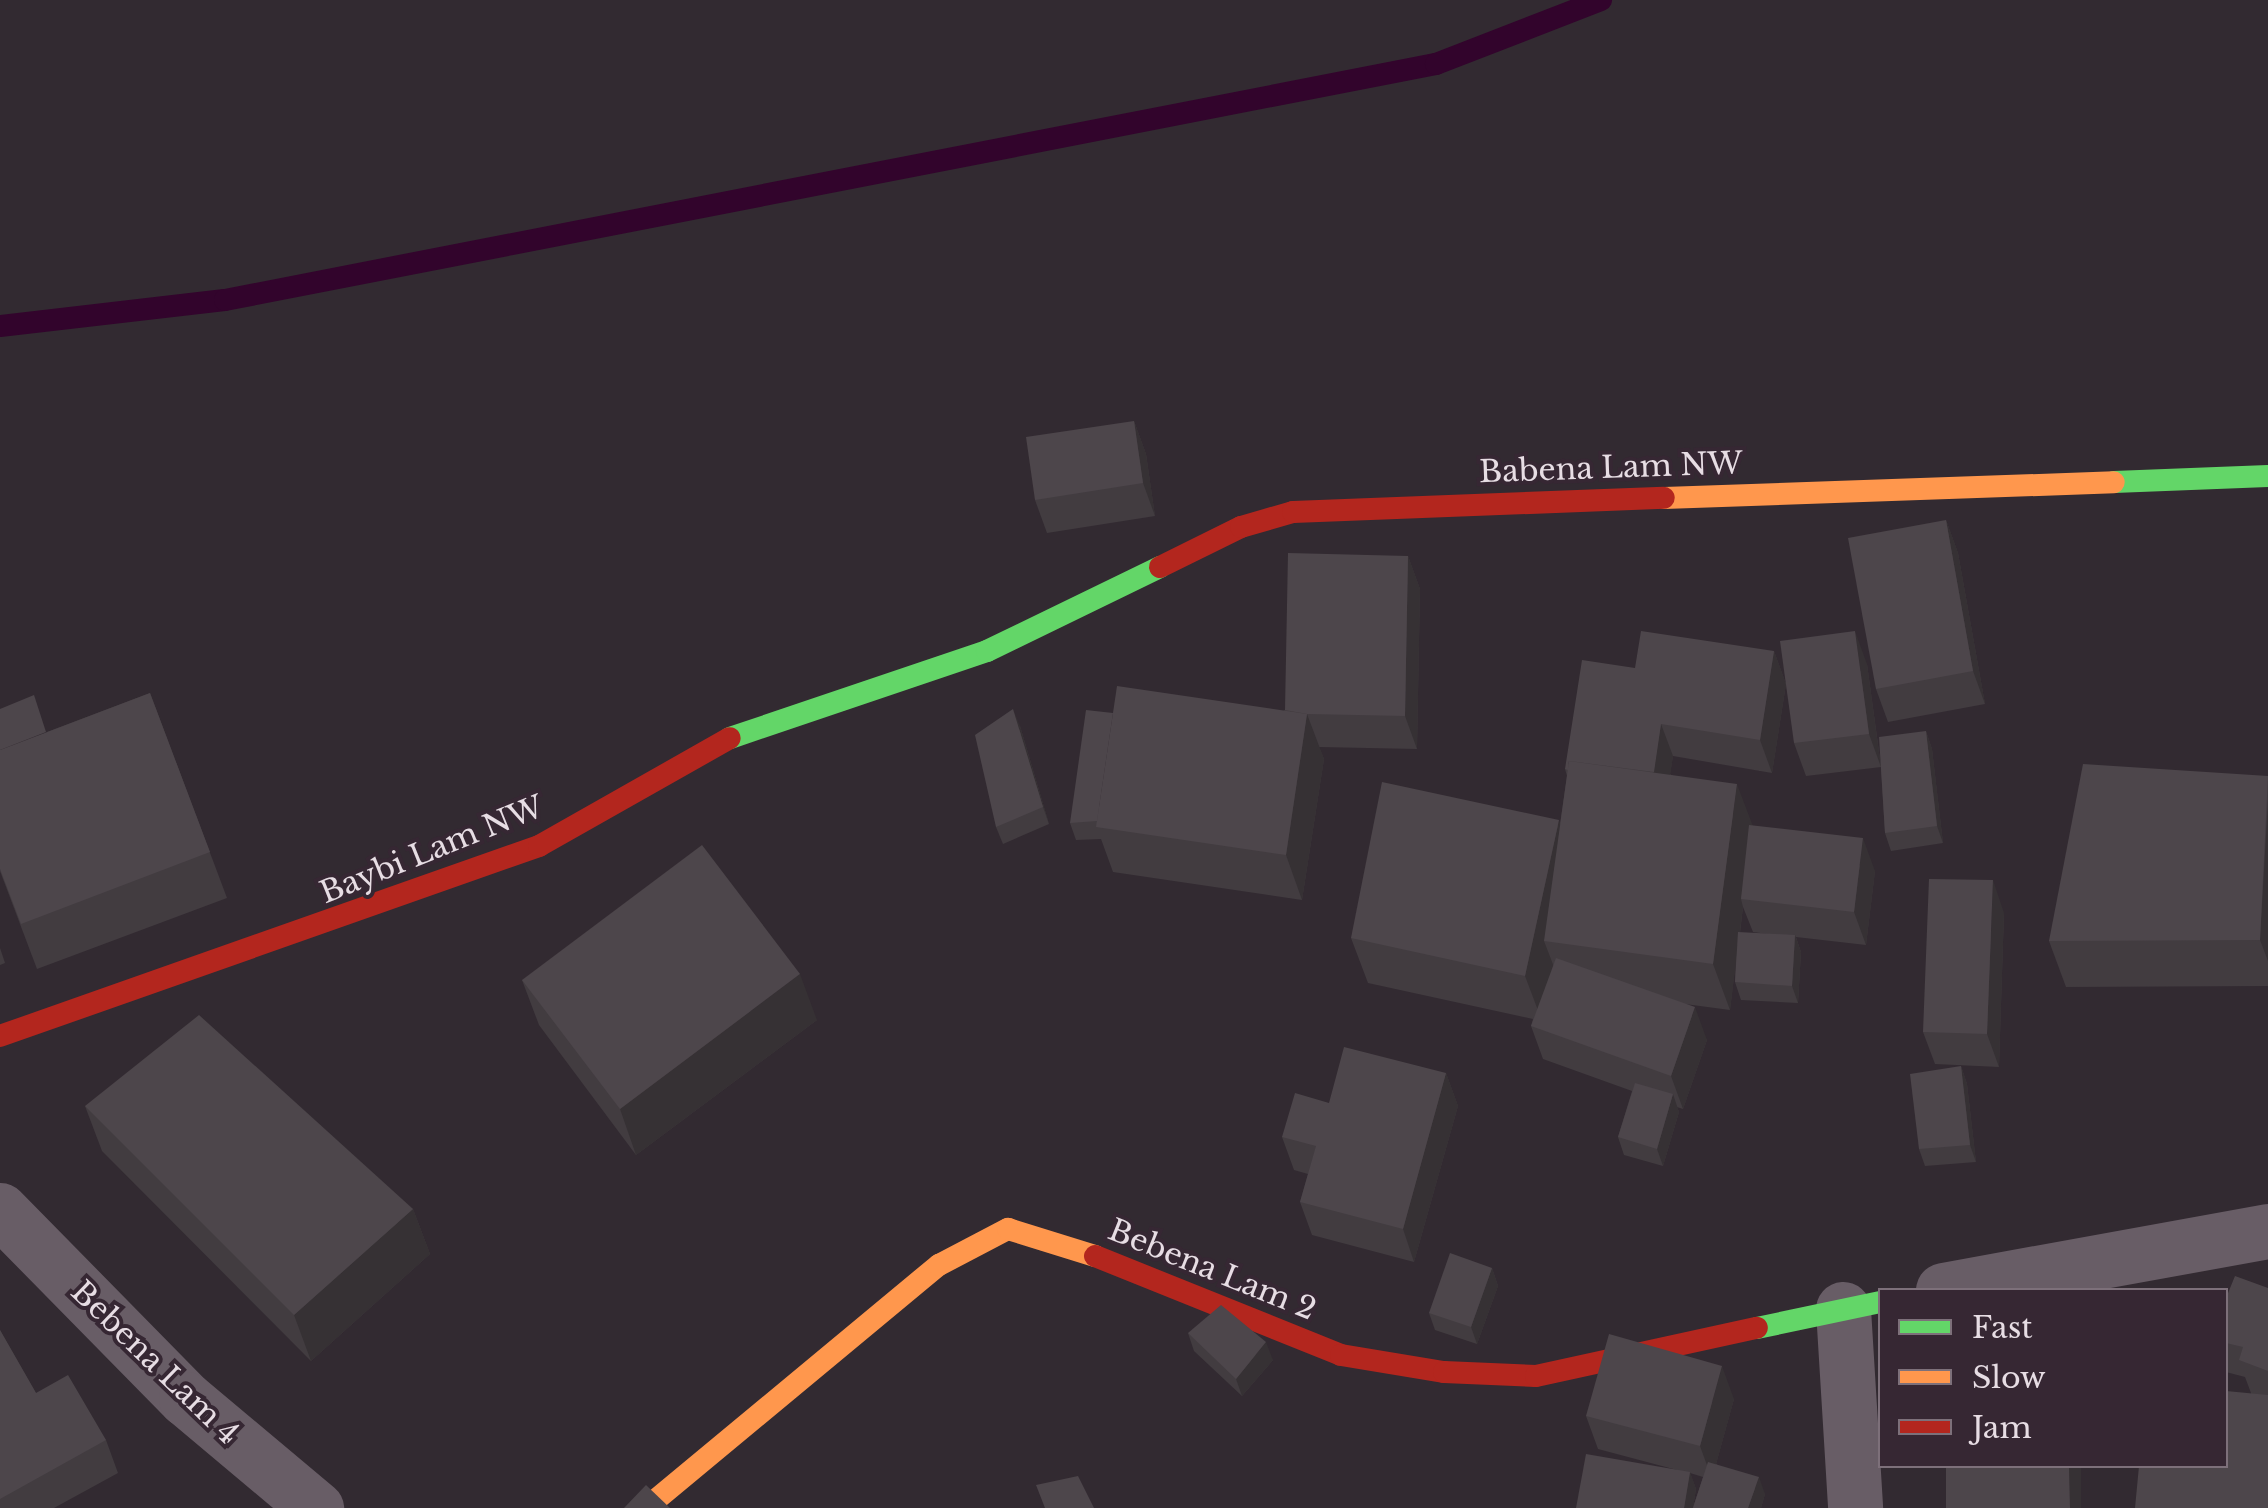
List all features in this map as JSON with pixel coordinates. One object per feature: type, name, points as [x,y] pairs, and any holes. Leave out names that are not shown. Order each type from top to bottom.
[{"type":"street","name":"Babena Lam NW","points":[[928,669],[987,651],[1241,528],[1293,512],[2268,476]]},
{"type":"street","name":"Baybi Lam NW","points":[[0,1036],[538,846],[706,746],[928,669]]},
{"type":"street","name":"Bebena Lam 4","points":[[0,1210],[186,1399],[316,1508]]},
{"type":"street","name":"Bebena Lam 2","points":[[646,1508],[939,1266],[1008,1228],[1064,1242],[1341,1354],[1444,1372],[1536,1376],[1862,1305]]},
{"type":"street","points":[[1954,1288],[2268,1231]]},
{"type":"street","points":[[1856,1508],[1862,1305]]},
{"type":"building","points":[[1134,421],[1143,483],[1035,500],[1026,437]]},
{"type":"building","points":[[1946,520],[1973,671],[1876,689],[1848,538]]},
{"type":"building","points":[[1288,553],[1408,556],[1405,716],[1285,710]]},
{"type":"building","points":[[1641,631],[1774,651],[1760,740],[1661,724],[1654,772],[1569,761],[1568,770],[1565,769],[1582,660],[1635,668]]},
{"type":"building","points":[[1855,631],[1869,734],[1794,743],[1780,641]]},
{"type":"building","points":[[1117,686],[1307,714],[1286,855],[1096,827]]},
{"type":"building","points":[[150,693],[210,852],[21,924],[0,869],[0,750]]},
{"type":"building","points":[[34,695],[46,732],[0,750],[0,709]]},
{"type":"building","points":[[1013,709],[1043,807],[996,827],[975,735]]},
{"type":"building","points":[[1086,710],[1113,713],[1097,821],[1070,823]]},
{"type":"building","points":[[1926,731],[1937,826],[1885,833],[1879,737]]},
{"type":"building","points":[[1569,761],[1737,784],[1713,964],[1544,941]]},
{"type":"building","points":[[2083,764],[2268,776],[2260,940],[2049,941]]},
{"type":"building","points":[[1382,782],[1559,820],[1525,976],[1351,938]]},
{"type":"building","points":[[1749,825],[1863,838],[1854,912],[1741,899]]},
{"type":"building","points":[[702,845],[800,974],[620,1109],[522,980]]},
{"type":"building","points":[[1929,879],[1993,880],[1987,1034],[1923,1032]]},
{"type":"building","points":[[1738,932],[1795,935],[1792,986],[1735,982]]},
{"type":"building","points":[[1556,958],[1695,1007],[1671,1076],[1531,1026]]},
{"type":"building","points":[[199,1015],[413,1209],[294,1315],[85,1106]]},
{"type":"building","points":[[1344,1047],[1446,1073],[1403,1229],[1300,1202],[1316,1146],[1282,1137],[1295,1093],[1329,1103]]},
{"type":"building","points":[[1961,1066],[1970,1145],[1919,1149],[1910,1074]]},
{"type":"building","points":[[1635,1083],[1673,1094],[1657,1149],[1618,1137]]},
{"type":"building","points":[[1450,1253],[1492,1268],[1471,1327],[1429,1313]]},
{"type":"building","points":[[2235,1276],[2268,1288],[2268,1371],[2239,1360],[2243,1347],[2228,1343],[2228,1293]]},
{"type":"building","points":[[1221,1305],[1266,1342],[1236,1379],[1188,1333]]},
{"type":"building","points":[[0,1330],[36,1393],[68,1375],[106,1440],[0,1499]]},
{"type":"building","points":[[1609,1334],[1722,1366],[1700,1446],[1586,1416]]},
{"type":"building","points":[[2228,1391],[2268,1395],[2268,1508],[2135,1508],[2139,1468],[2228,1468]]},
{"type":"building","points":[[1586,1454],[1690,1472],[1684,1508],[1576,1508]]},
{"type":"building","points":[[1708,1462],[1759,1477],[1748,1508],[1693,1508]]},
{"type":"building","points":[[1946,1468],[2069,1468],[2070,1508],[1946,1508]]},
{"type":"building","points":[[1078,1476],[1094,1508],[1045,1508],[1036,1485]]},
{"type":"building","points":[[646,1485],[670,1508],[624,1508]]},
{"type":"waterway","points":[[0,326],[225,300],[1436,64],[1601,0]]},
{"type":"traffic: fast","points":[[2114,482],[2268,476]]},
{"type":"traffic: fast","points":[[730,738],[987,651],[1160,567]]},
{"type":"traffic: fast","points":[[1757,1328],[1878,1302]]},
{"type":"traffic: slow","points":[[1664,498],[2114,482]]},
{"type":"traffic: slow","points":[[646,1508],[939,1265],[1008,1229],[1095,1256]]},
{"type":"traffic: jam","points":[[1160,567],[1241,527],[1293,512],[1664,498]]},
{"type":"traffic: jam","points":[[0,1036],[539,846],[730,738]]},
{"type":"traffic: jam","points":[[1095,1256],[1341,1355],[1444,1372],[1536,1376],[1757,1328]]}]
